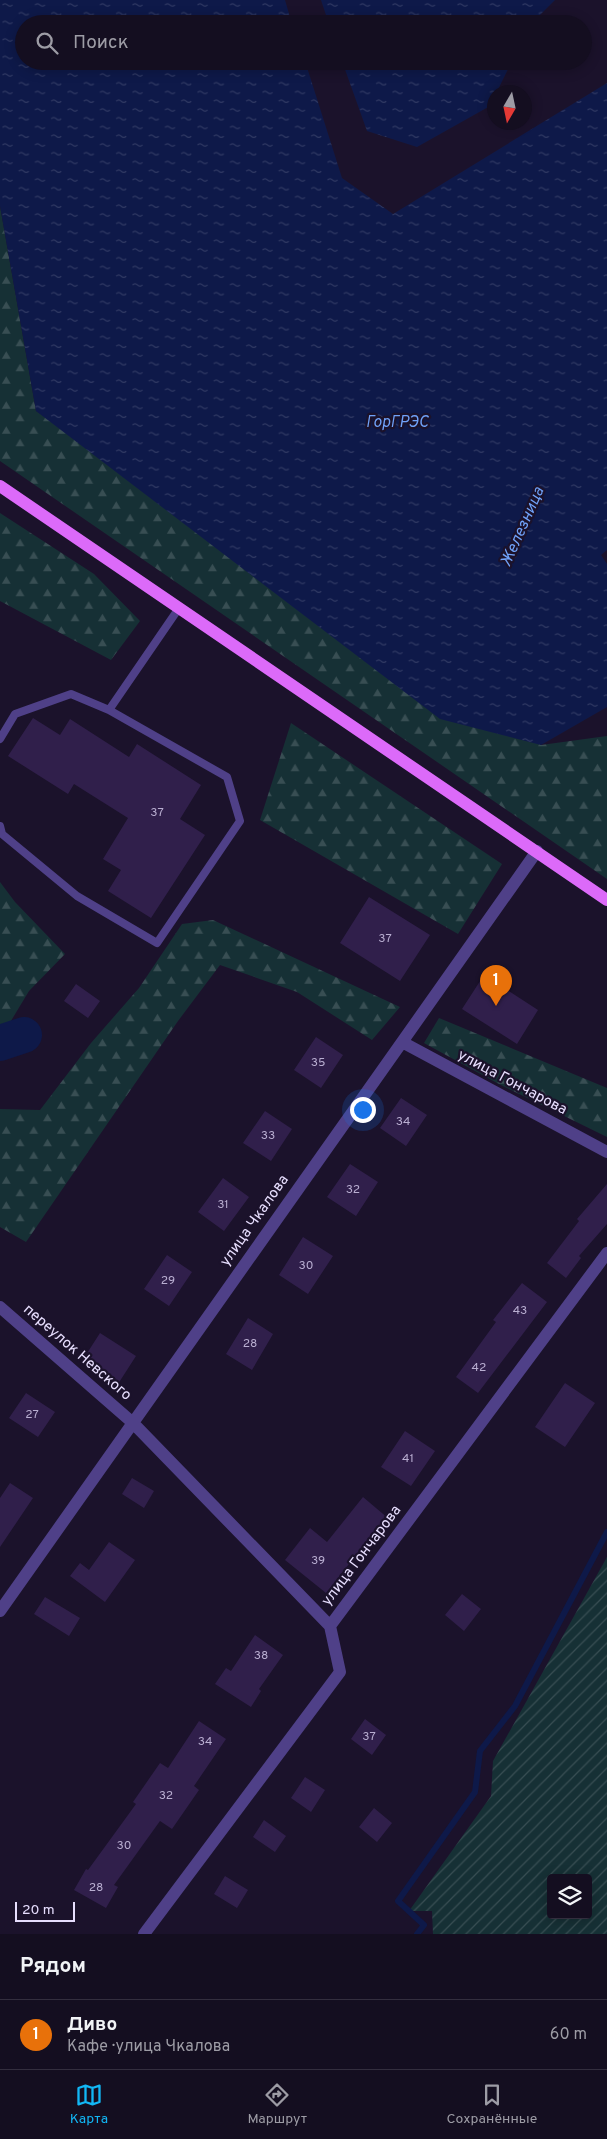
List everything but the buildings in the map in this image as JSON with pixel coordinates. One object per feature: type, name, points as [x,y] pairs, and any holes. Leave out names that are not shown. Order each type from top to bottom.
[{"type":"main road","points":[[0,486],[607,900]]},
{"type":"street","name":"улица Чкалова","points":[[0,1611],[537,851]]},
{"type":"street","name":"улица Гончарова","points":[[402,1042],[607,1152]]},
{"type":"street","name":"улица Гончарова","points":[[144,1934],[340,1672],[330,1626],[607,1252]]},
{"type":"street","name":"переулок Невского","points":[[0,1307],[133,1423],[330,1626]]},
{"type":"lane","points":[[109,710],[179,608]]},
{"type":"lane","points":[[0,739],[15,714],[71,694],[109,710],[228,777],[240,821],[157,943],[77,896],[2,834],[0,826]]},
{"type":"green space","points":[[0,206],[36,411],[541,745],[607,736],[607,879],[0,461]]},
{"type":"green space","points":[[0,513],[94,574],[140,621],[111,660],[0,601]]},
{"type":"green space","points":[[291,723],[502,864],[458,934],[260,820]]},
{"type":"green space","points":[[0,882],[15,902],[65,954],[29,991],[0,1039]]},
{"type":"green space","points":[[213,920],[400,1007],[372,1040],[297,992],[220,965],[178,1021],[26,1242],[0,1227],[0,1109],[40,1110],[91,1043],[139,988],[182,924]]},
{"type":"green space","points":[[439,1018],[607,1088],[607,1137],[497,1083],[424,1043]]},
{"type":"green space","points":[[607,1557],[607,1934],[433,1934],[432,1911],[409,1911],[491,1796],[493,1761]]},
{"type":"water","name":"ГорГРЭС","points":[[0,0],[285,0],[289,15],[15,15],[15,70],[308,70],[342,178],[393,214],[607,83],[607,550],[601,555],[607,564],[607,707],[541,745],[440,719],[36,411],[0,206]]},
{"type":"water","points":[[321,0],[555,0],[540,15],[326,15]]},
{"type":"water","points":[[345,70],[508,70],[500,85],[487,85],[487,108],[417,147],[367,131]]},
{"type":"waterway","name":"Железница","points":[[0,1043],[24,1035]]},
{"type":"waterway","points":[[417,1934],[424,1925],[398,1901],[475,1792],[480,1751],[515,1706],[607,1532]]},
{"type":"place","name":"Диво","points":[[496,1006]]}]
